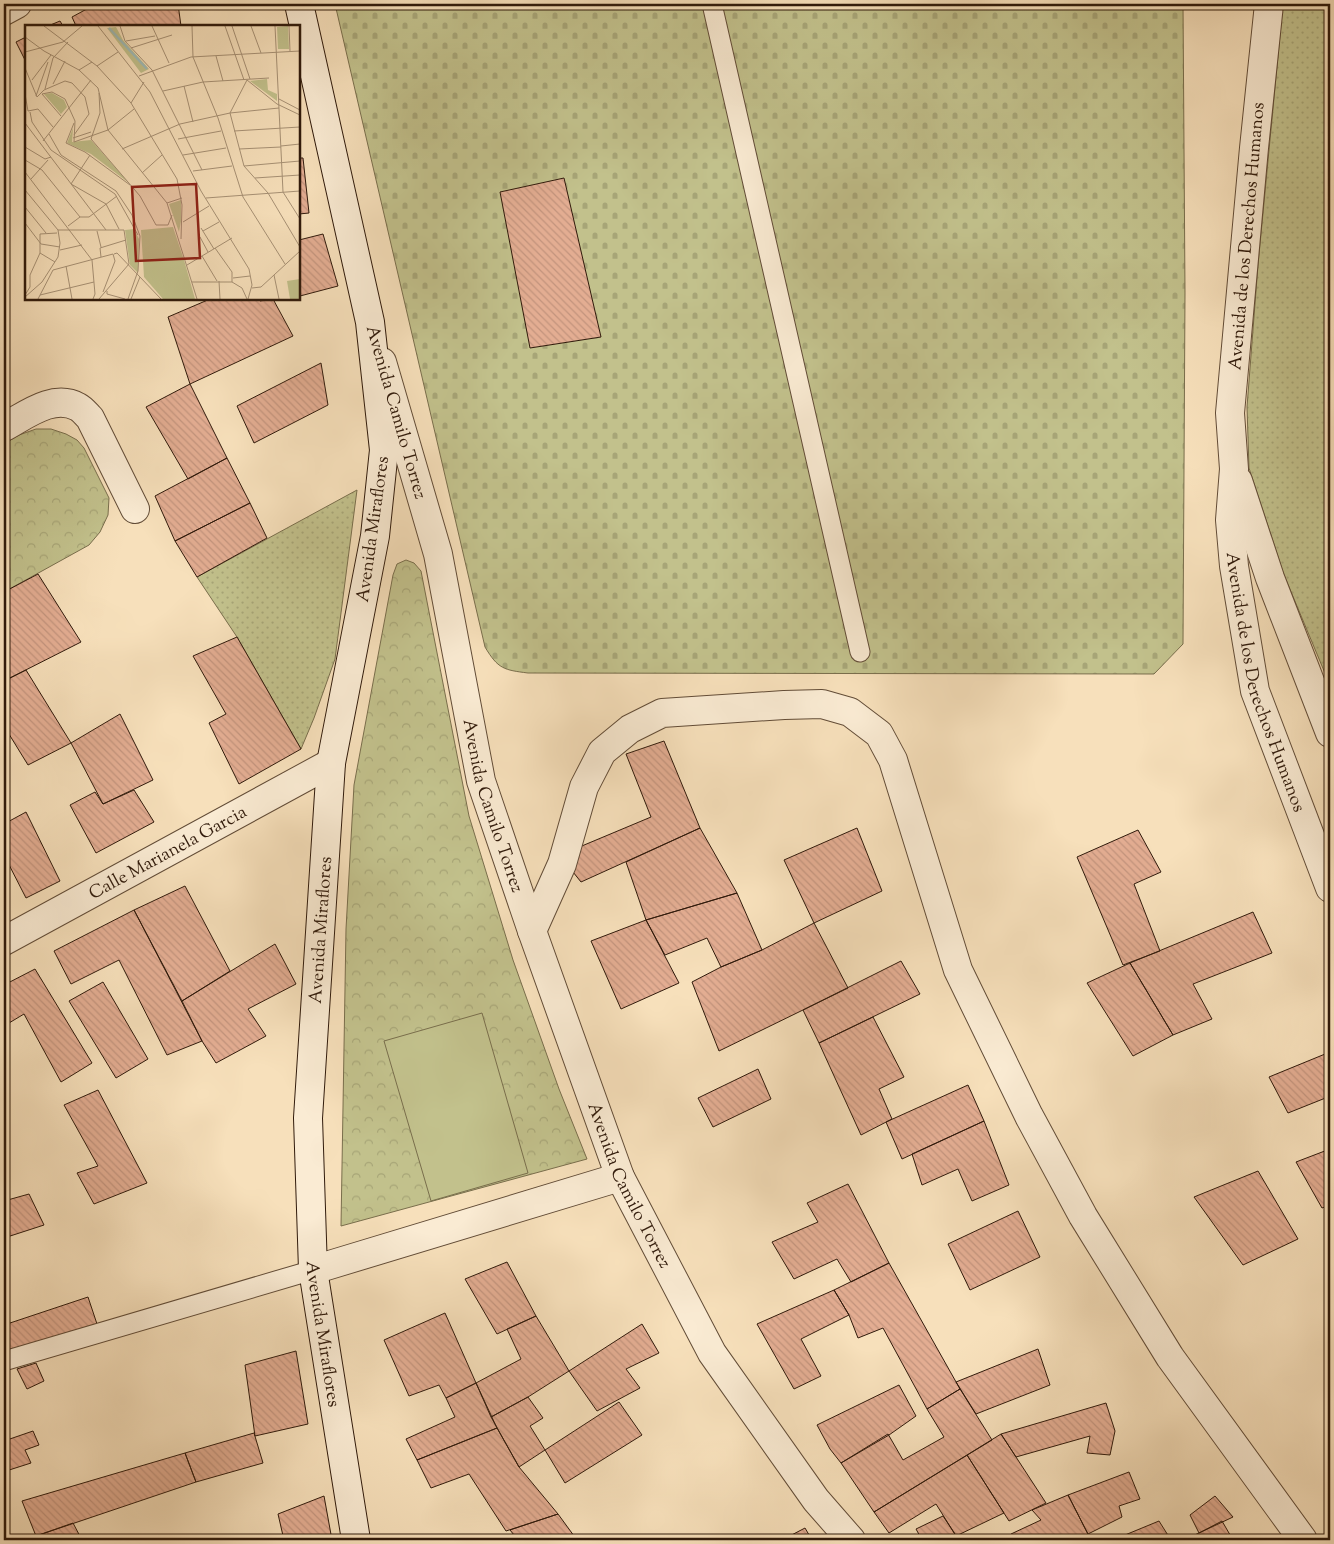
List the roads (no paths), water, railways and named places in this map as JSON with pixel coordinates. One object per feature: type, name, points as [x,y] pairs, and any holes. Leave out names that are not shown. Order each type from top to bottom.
[{"type":"street","points":[[4,11],[17,4]]},
{"type":"street","name":"Avenida Camilo Torrez","points":[[299,4],[370,322],[438,554],[481,780],[532,931],[620,1177],[712,1353],[816,1500],[851,1540]]},
{"type":"street","name":"Avenida de los Derechos Humanos","points":[[1269,4],[1230,413],[1234,469],[1230,520],[1234,566],[1255,691],[1330,888]]},
{"type":"street","name":"Avenida Miraflores","points":[[356,1540],[314,1270],[308,1118],[332,763],[375,536],[384,450],[370,322]]},
{"type":"street","points":[[4,427],[45,405],[64,402],[79,407],[90,418],[135,509]]},
{"type":"street","name":"Avenida de los Derechos Humanos","points":[[1234,469],[1270,578],[1330,733]]},
{"type":"street","points":[[532,931],[562,864],[584,787],[602,752],[630,729],[662,714],[822,704],[850,712],[879,734],[893,760],[958,970],[1029,1116],[1083,1216],[1170,1356],[1303,1540]]},
{"type":"street","name":"Calle Marianela Garcia","points":[[4,941],[332,763]]},
{"type":"street","points":[[314,1270],[620,1177]]},
{"type":"lane","points":[[712,4],[860,652]]},
{"type":"lane","points":[[4,1361],[314,1270]]}]
